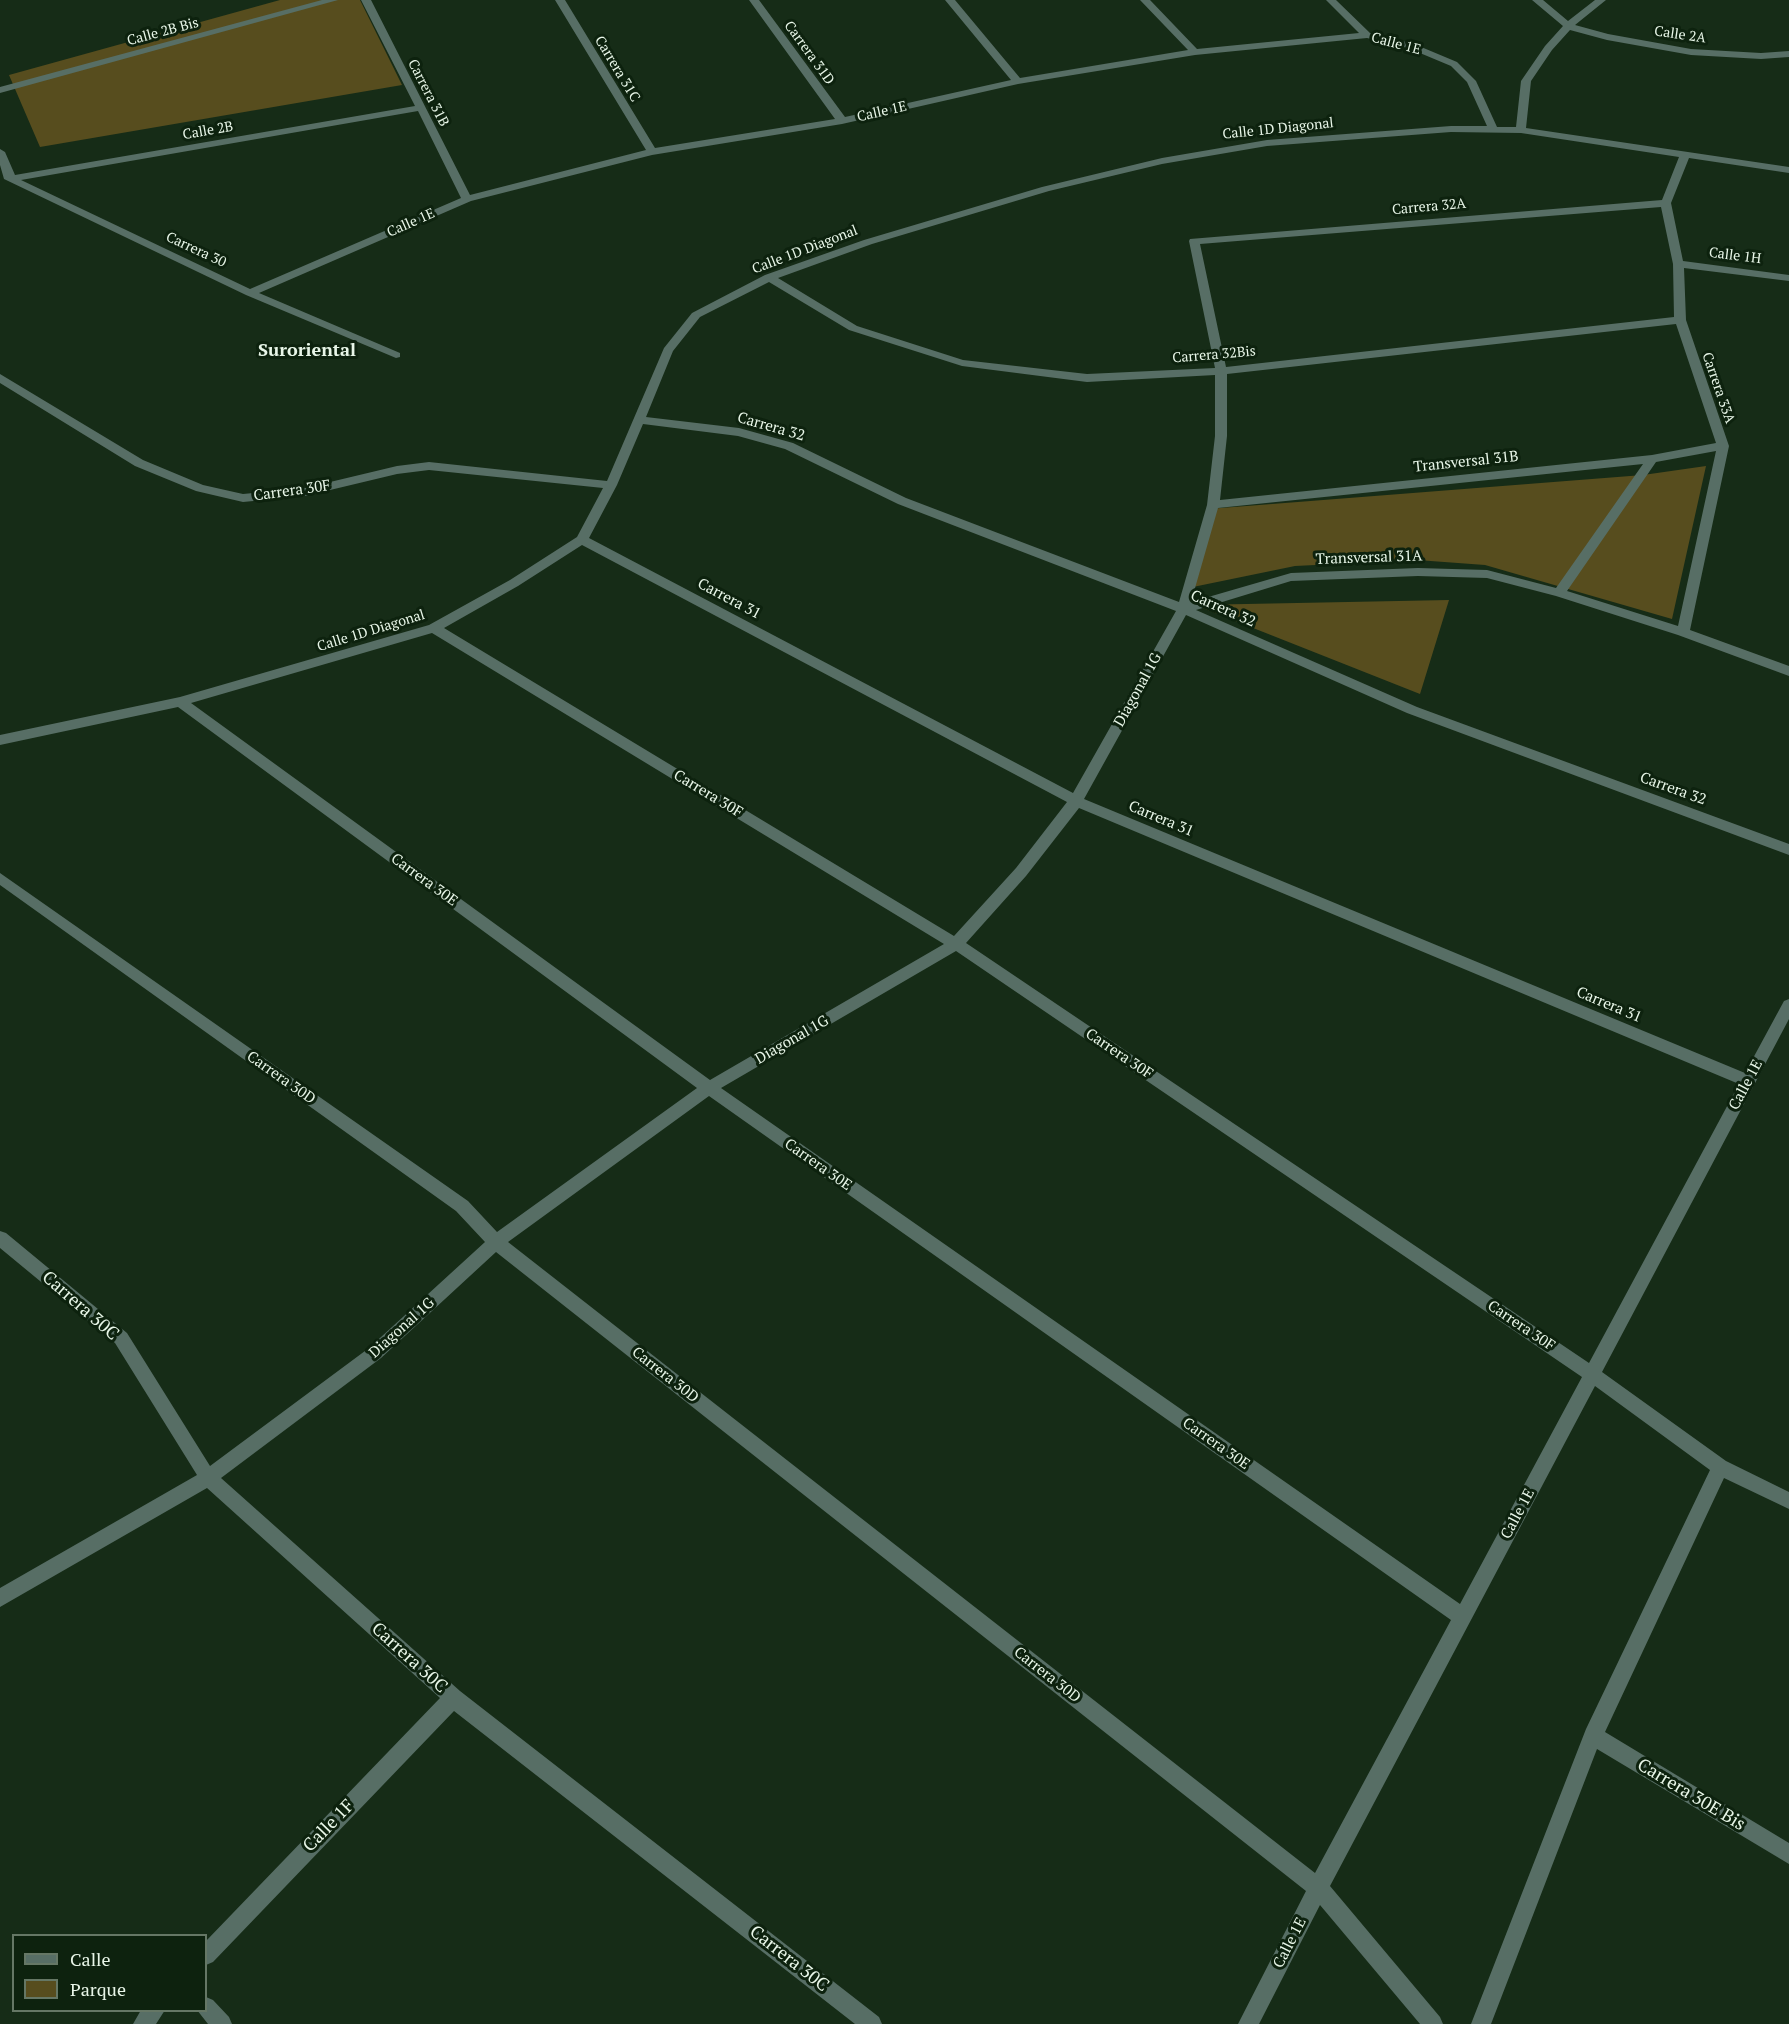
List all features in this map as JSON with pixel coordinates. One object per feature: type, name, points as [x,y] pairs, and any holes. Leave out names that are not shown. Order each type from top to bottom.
[{"type":"street","name":"Calle 2B Bis","points":[[0,90],[280,9],[333,0]]},
{"type":"street","name":"Carrera 31B","points":[[366,0],[467,199]]},
{"type":"street","name":"Carrera 31C","points":[[560,0],[652,152]]},
{"type":"street","name":"Carrera 31D","points":[[753,0],[842,122]]},
{"type":"street","points":[[950,0],[1018,81]]},
{"type":"street","points":[[1144,0],[1195,52]]},
{"type":"street","points":[[1331,0],[1367,35]]},
{"type":"street","points":[[1537,0],[1568,26]]},
{"type":"street","points":[[1521,130],[1526,81],[1548,48],[1568,26],[1602,0]]},
{"type":"street","name":"Calle 2A","points":[[1568,26],[1607,37],[1691,52],[1761,56],[1789,54]]},
{"type":"street","name":"Calle 1E","points":[[250,293],[467,199],[652,152],[842,122],[1018,81],[1195,52],[1367,35],[1411,46],[1454,64],[1471,81],[1493,129]]},
{"type":"street","name":"Calle 2B","points":[[6,179],[420,108]]},
{"type":"street","name":"Calle 1D Diagonal","points":[[0,740],[180,702],[434,628],[514,583],[582,540],[611,485],[668,350],[696,315],[769,277],[868,242],[1046,189],[1162,160],[1267,143],[1451,129],[1521,130],[1789,170]]},
{"type":"street","points":[[0,152],[6,179]]},
{"type":"street","points":[[1666,203],[1685,154]]},
{"type":"street","name":"Carrera 30","points":[[6,179],[250,293],[396,355]]},
{"type":"street","name":"Carrera 32A","points":[[1194,241],[1666,203]]},
{"type":"street","name":"Carrera 33A","points":[[1666,203],[1678,264],[1680,320],[1723,446],[1683,632]]},
{"type":"street","name":"Diagonal 1G","points":[[0,1598],[208,1478],[375,1353],[496,1242],[709,1089],[956,944],[1021,872],[1076,801],[1182,609],[1213,505],[1221,436],[1221,371],[1194,241]]},
{"type":"street","name":"Calle 1H","points":[[1678,264],[1789,278]]},
{"type":"street","name":"Carrera 32Bis","points":[[769,277],[853,328],[963,363],[1087,378],[1221,371],[1680,320]]},
{"type":"street","name":"Carrera 30F","points":[[0,378],[138,463],[200,488],[243,498],[305,492],[397,470],[429,466],[611,485]]},
{"type":"street","name":"Carrera 32","points":[[639,420],[739,432],[789,446],[902,501],[1182,609],[1412,710],[1789,850]]},
{"type":"street","name":"Transversal 31B","points":[[1213,505],[1652,459],[1723,446]]},
{"type":"street","points":[[1559,593],[1652,459]]},
{"type":"street","name":"Carrera 31","points":[[582,540],[1076,801],[1749,1081]]},
{"type":"street","name":"Transversal 31A","points":[[1182,609],[1291,577],[1418,572],[1487,574],[1559,593],[1683,632]]},
{"type":"street","name":"Carrera 30F","points":[[434,628],[956,944],[1592,1374],[1720,1467],[1789,1501]]},
{"type":"street","points":[[1683,632],[1789,671]]},
{"type":"street","name":"Carrera 30E","points":[[180,702],[709,1089],[1463,1617]]},
{"type":"street","name":"Carrera 30D","points":[[0,879],[462,1206],[496,1242],[1318,1888],[1433,2024]]},
{"type":"street","name":"Calle 1E","points":[[1248,2024],[1318,1888],[1789,1005]]},
{"type":"street","name":"Carrera 30C","points":[[0,1238],[121,1338],[208,1478],[453,1698],[872,2024]]},
{"type":"street","points":[[1481,2024],[1593,1737],[1720,1467]]},
{"type":"street","name":"Calle 1F","points":[[207,1954],[453,1698]]},
{"type":"street","name":"Carrera 30E Bis","points":[[1593,1737],[1789,1854]]},
{"type":"street","points":[[207,2008],[222,2024]]},
{"type":"street","points":[[143,2024],[153,2012]]},
{"type":"green space","points":[[280,0],[360,0],[402,85],[40,147],[9,75]]},
{"type":"green space","points":[[1706,466],[1672,619],[1485,565],[1417,560],[1295,566],[1188,588],[1208,509],[1643,475]]},
{"type":"green space","points":[[1449,600],[1420,694],[1195,605]]},
{"type":"district","name":"Suroriental","points":[[307,351]]}]
